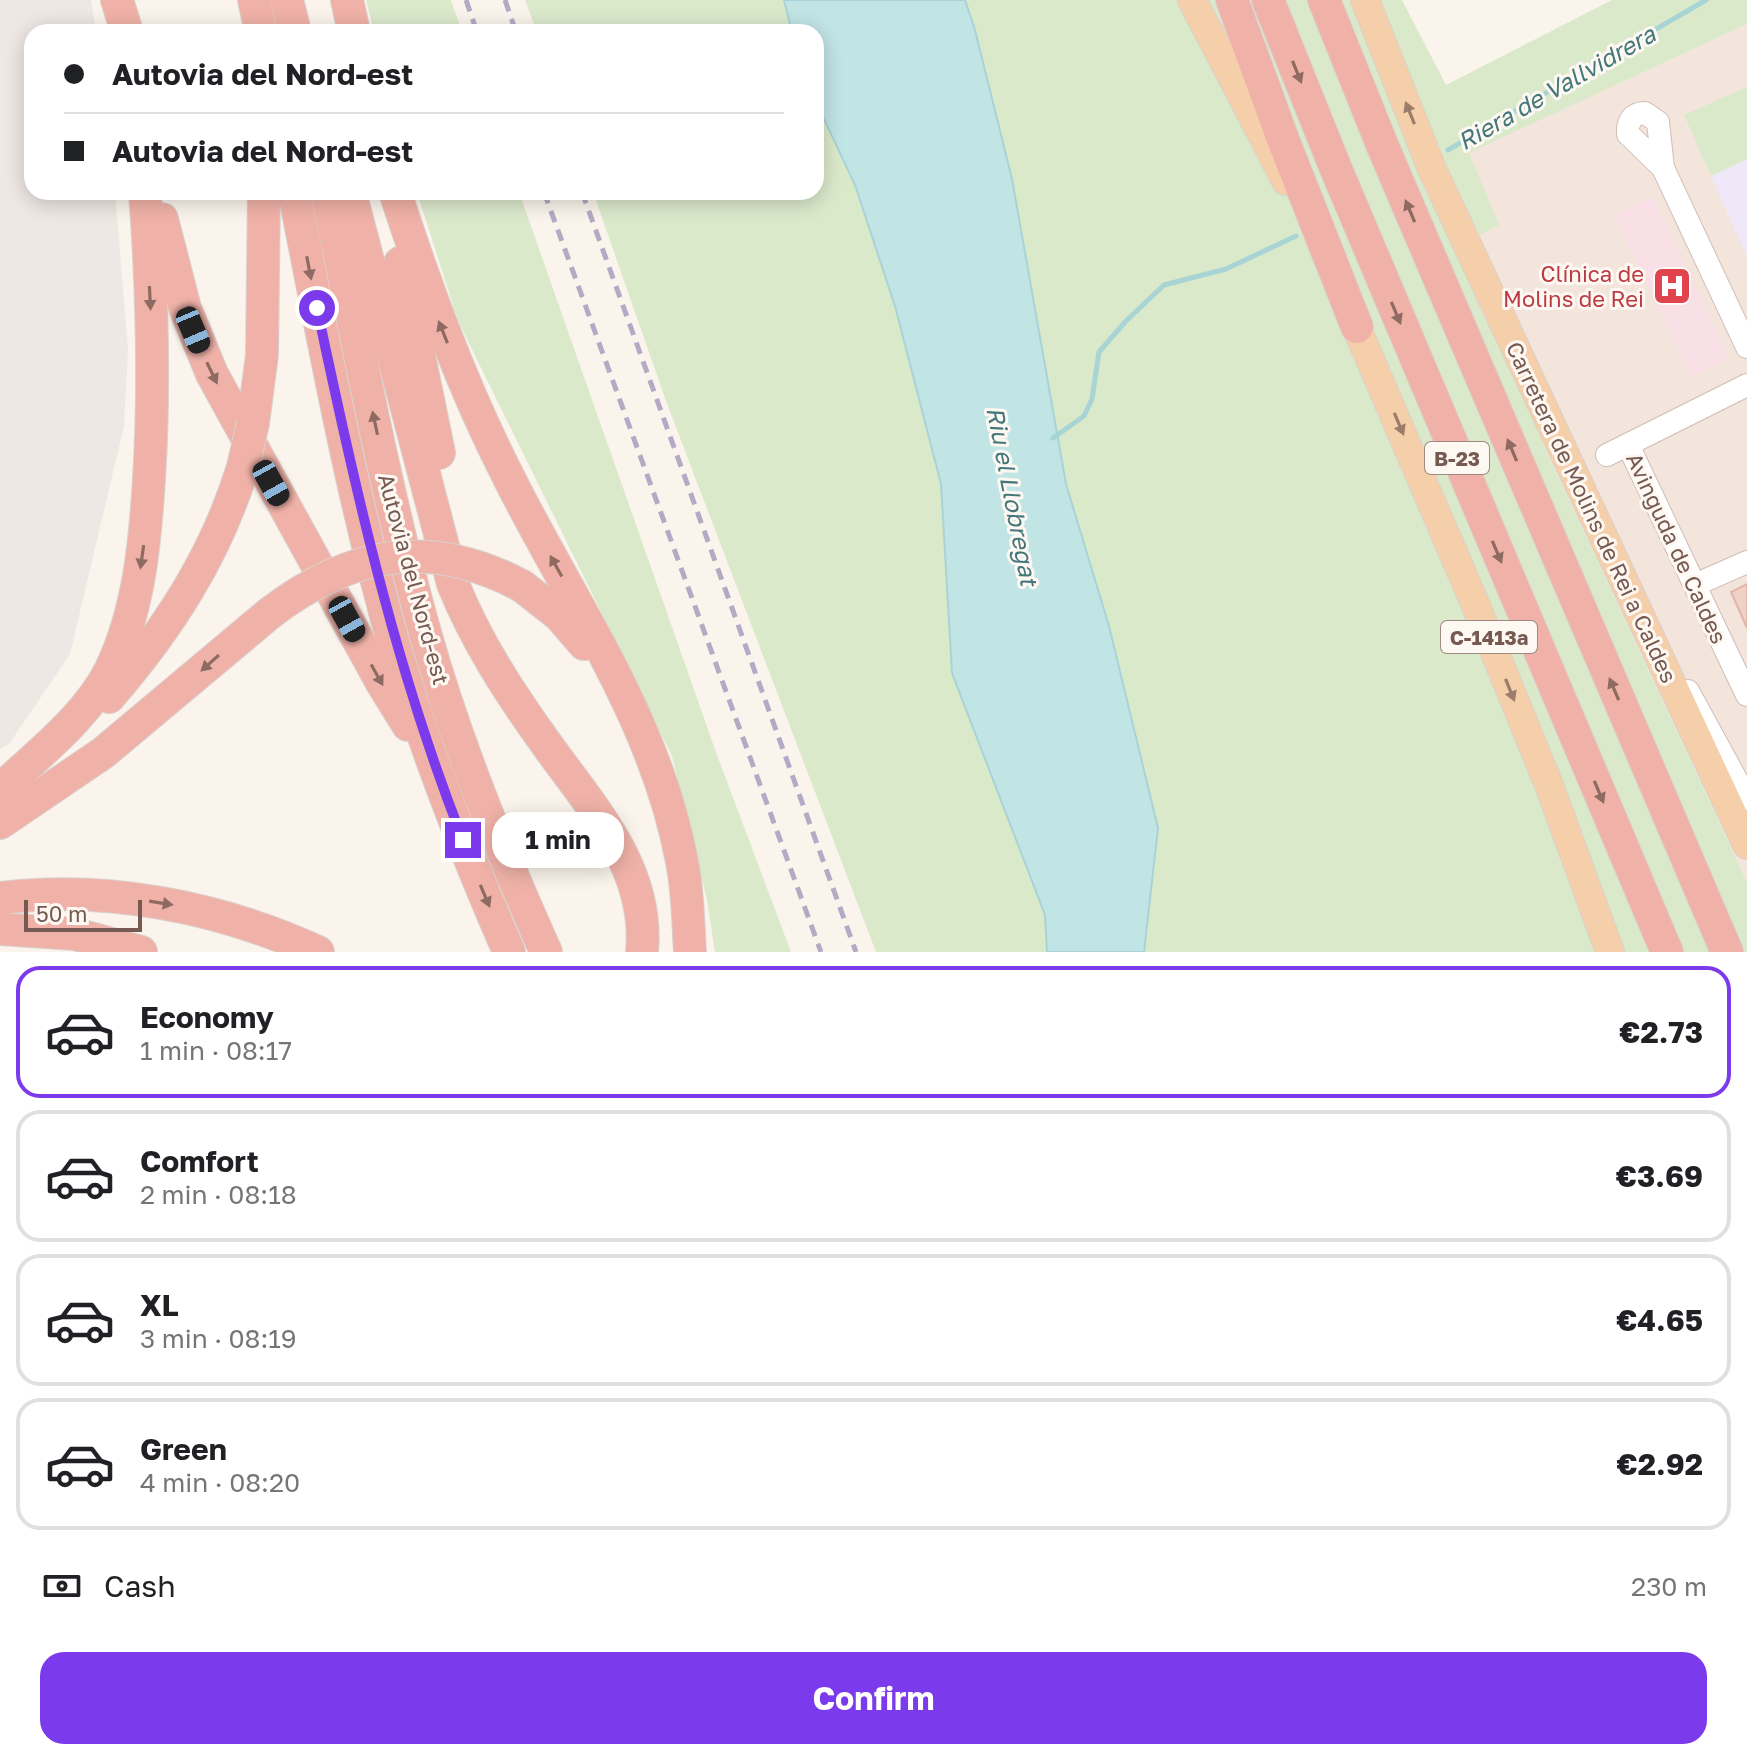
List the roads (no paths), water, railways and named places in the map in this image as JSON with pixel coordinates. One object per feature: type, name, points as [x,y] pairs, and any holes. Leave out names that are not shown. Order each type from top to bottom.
[{"type":"highway","points":[[117,0],[124,24]]},
{"type":"highway","points":[[254,0],[259,24]]},
{"type":"highway","points":[[287,0],[293,24]]},
{"type":"highway","points":[[347,0],[352,24]]},
{"type":"highway","points":[[1232,0],[1357,327]]},
{"type":"highway","name":"B-23","points":[[1268,0],[1430,394],[1667,952]]},
{"type":"highway","name":"B-23","points":[[1324,0],[1383,147],[1727,952]]},
{"type":"highway","points":[[0,792],[99,689],[114,660],[134,602],[147,511],[153,393],[145,200]]},
{"type":"highway","points":[[159,200],[169,253],[185,308],[212,374],[382,683],[437,771]]},
{"type":"highway","points":[[0,792],[31,769],[101,706],[182,603],[209,554],[243,467],[253,423],[262,355],[264,200]]},
{"type":"highway","name":"Autovia del Nord-est","points":[[296,200],[351,474],[393,640],[437,771],[509,952]]},
{"type":"highway","name":"Autovia del Nord-est","points":[[329,200],[383,465],[424,630],[470,768],[513,879],[546,952]]},
{"type":"highway","points":[[352,200],[438,534],[470,627],[509,691],[625,857],[640,905],[642,952]]},
{"type":"highway","points":[[389,200],[445,483],[491,657]]},
{"type":"highway","points":[[398,200],[436,315],[481,419],[527,513],[620,681],[655,764],[683,864],[689,952]]},
{"type":"highway","points":[[0,823],[103,753],[297,592],[338,571],[389,557],[413,555],[471,563],[522,586],[559,615],[579,637],[600,669],[630,731],[659,816],[689,952]]},
{"type":"highway","points":[[0,898],[92,895],[166,904],[267,931],[318,952]]},
{"type":"highway","points":[[0,929],[75,934],[141,952]]},
{"type":"main road","name":"C-1413a","points":[[1192,0],[1357,327],[1549,785],[1610,952]]},
{"type":"main road","name":"Carretera de Molins de Rei a Caldes","points":[[1365,0],[1432,169],[1747,845]]},
{"type":"street","points":[[1663,168],[1635,142],[1650,143],[1659,132],[1663,168],[1747,347]]},
{"type":"street","points":[[1607,455],[1747,385]]},
{"type":"street","name":"Avinguda de Caldes","points":[[1628,445],[1747,695]]},
{"type":"street","points":[[1695,585],[1747,562]]},
{"type":"street","points":[[1622,579],[1747,799]]},
{"type":"water","name":"Riu el Llobregat","points":[[784,0],[965,0],[1012,179],[1066,484],[1109,626],[1158,828],[1144,952],[1047,952],[1045,915],[952,673],[941,484],[895,306],[855,185],[824,119],[824,24],[790,24]]},
{"type":"waterway","name":"Riera de Vallvidrera","points":[[1448,150],[1706,0]]},
{"type":"waterway","name":"Riera de Vallvidrera","points":[[1053,438],[1084,416],[1092,399],[1099,352],[1164,285],[1226,269],[1296,236]]},
{"type":"railway","points":[[466,0],[474,24]]},
{"type":"railway","points":[[505,0],[513,24]]},
{"type":"railway","points":[[547,200],[821,952]]},
{"type":"railway","points":[[585,200],[856,952]]},
{"type":"place","name":"Clínica de Molins de Rei","points":[[1672,286]]}]
